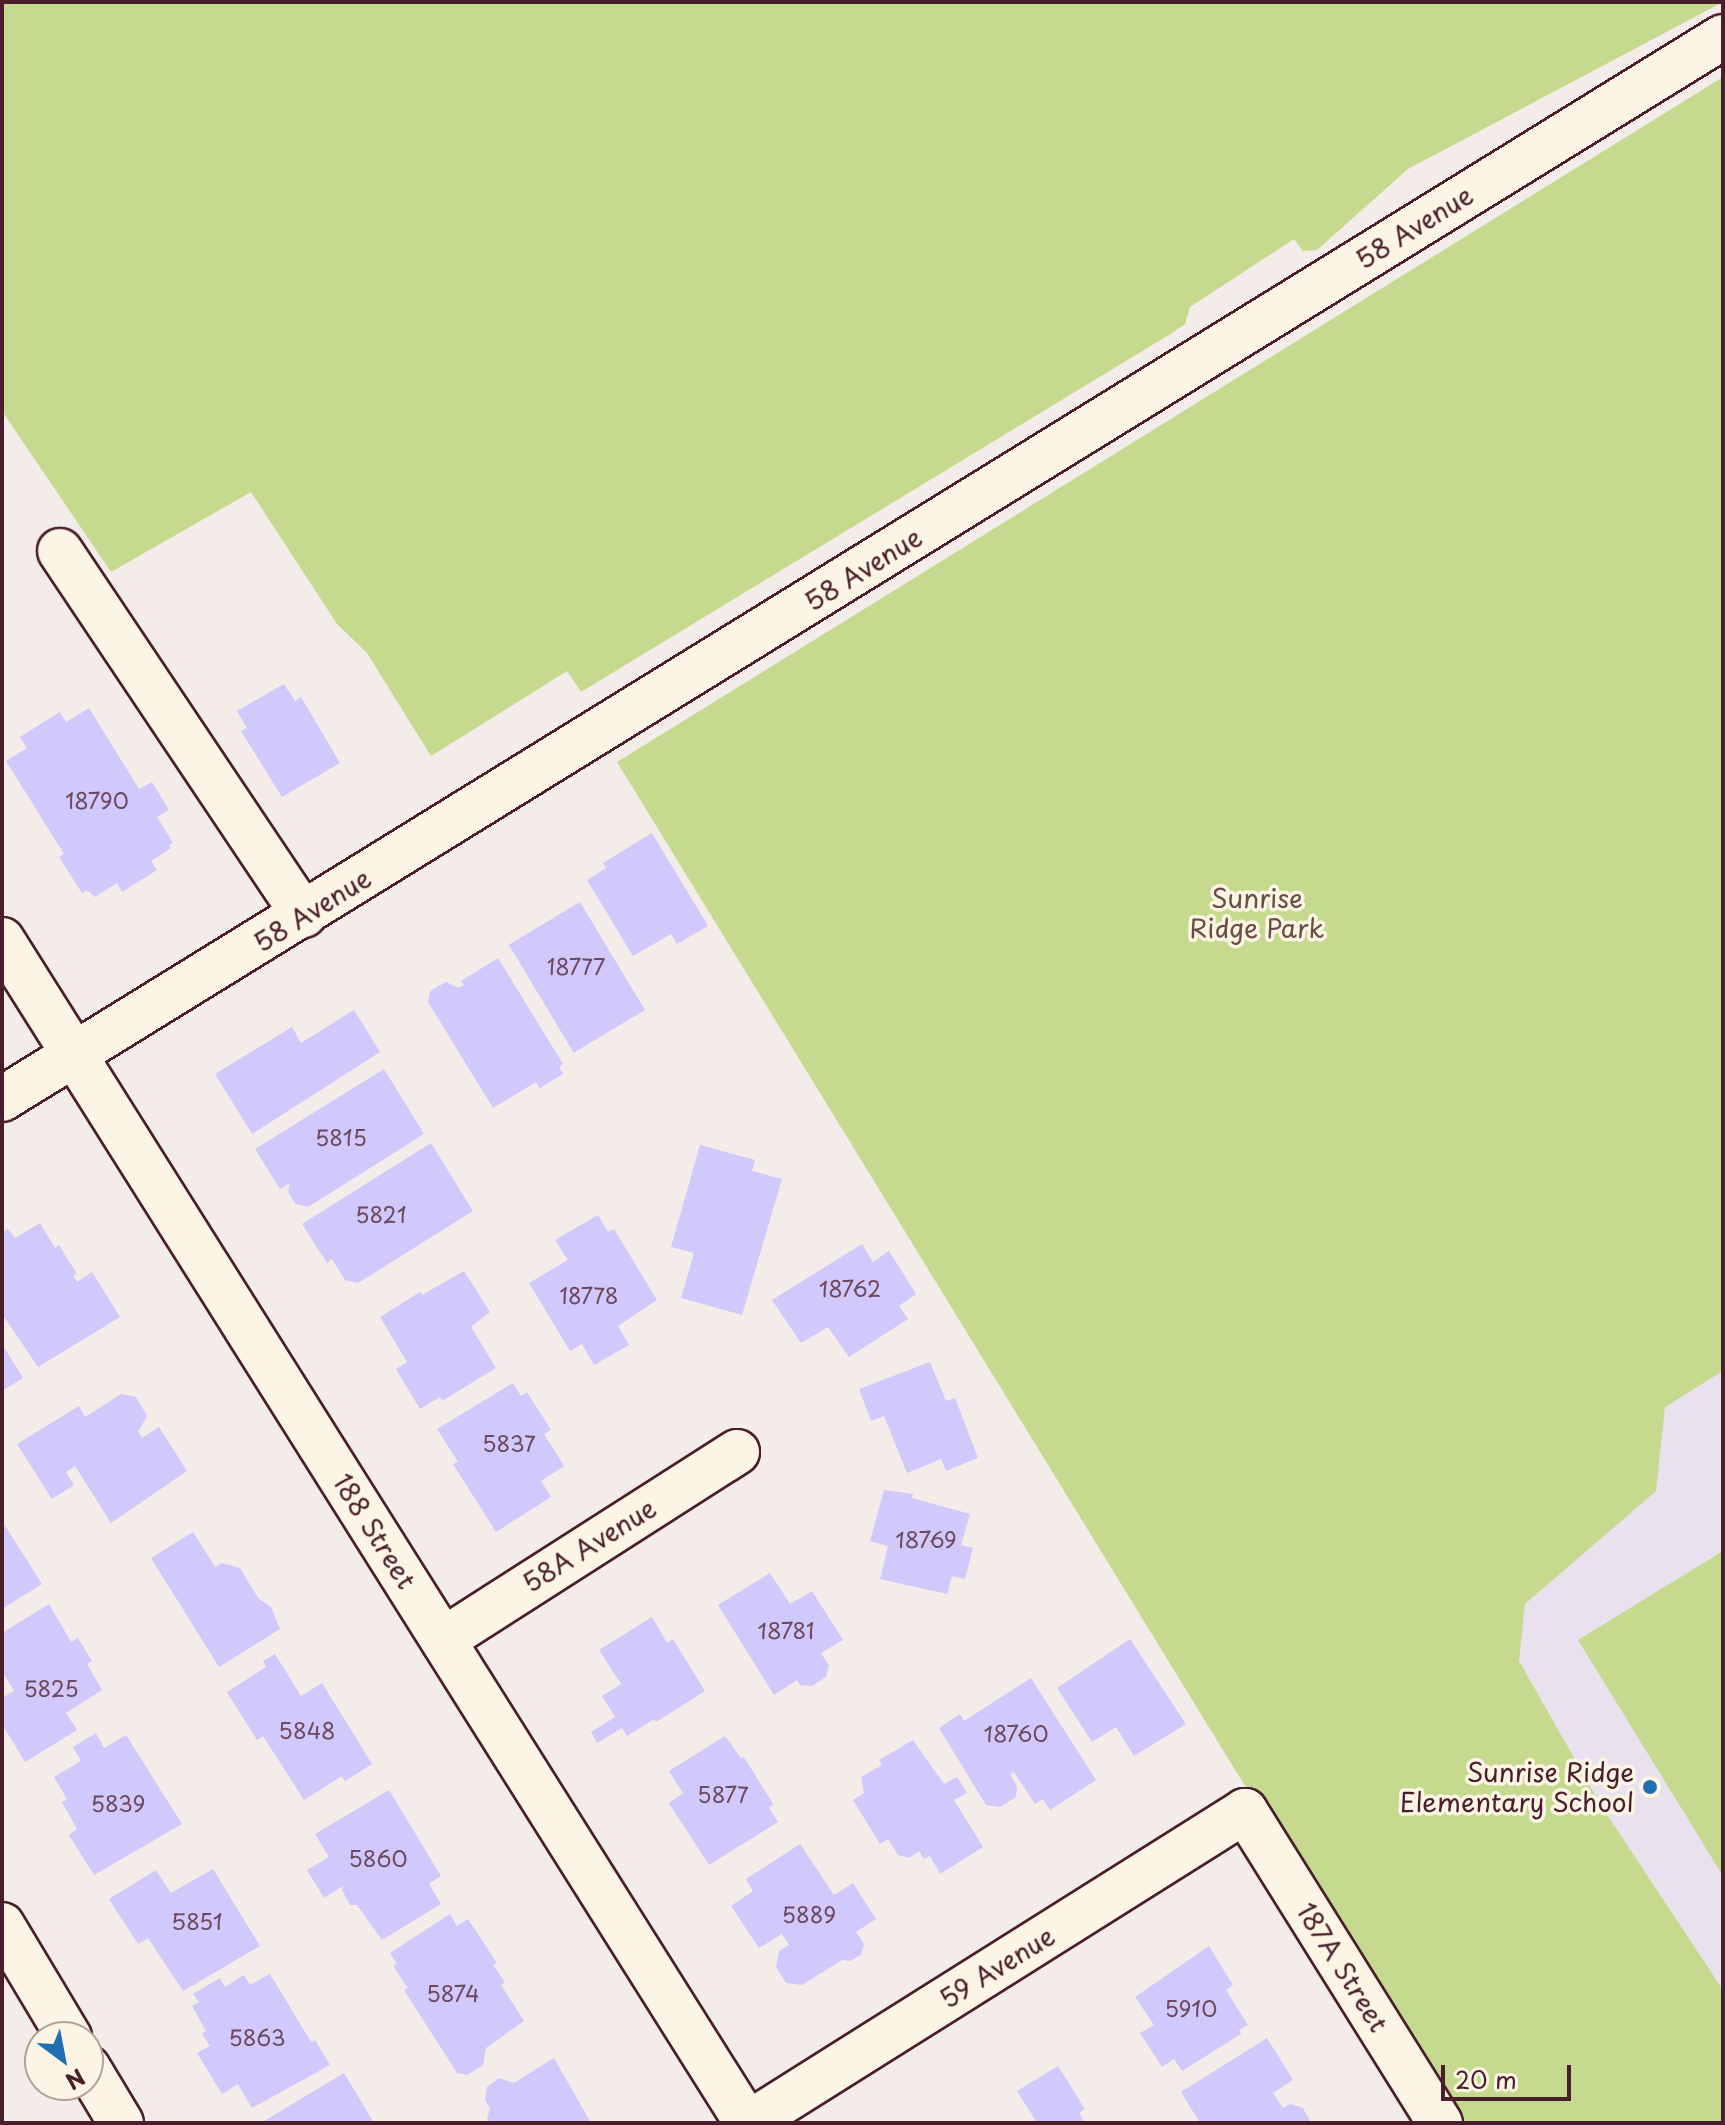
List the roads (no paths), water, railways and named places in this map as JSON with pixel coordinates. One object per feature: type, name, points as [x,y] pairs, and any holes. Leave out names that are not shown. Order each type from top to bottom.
[{"type":"street","name":"58 Avenue","points":[[2,1099],[1723,37]]},
{"type":"street","points":[[60,551],[304,915]]},
{"type":"street","name":"188 Street","points":[[2,940],[748,2123]]},
{"type":"street","name":"58A Avenue","points":[[443,1640],[737,1452]]},
{"type":"street","name":"59 Avenue","points":[[748,2123],[1245,1811]]},
{"type":"street","name":"187A Street","points":[[1245,1811],[1440,2123]]},
{"type":"street","points":[[2,1925],[59,2021]]},
{"type":"street","points":[[104,2095],[121,2123]]},
{"type":"place","name":"Sunrise Ridge Elementary School","points":[[1650,1787]]},
{"type":"park label","name":"Sunrise Ridge Park","points":[[1257,913]]}]
